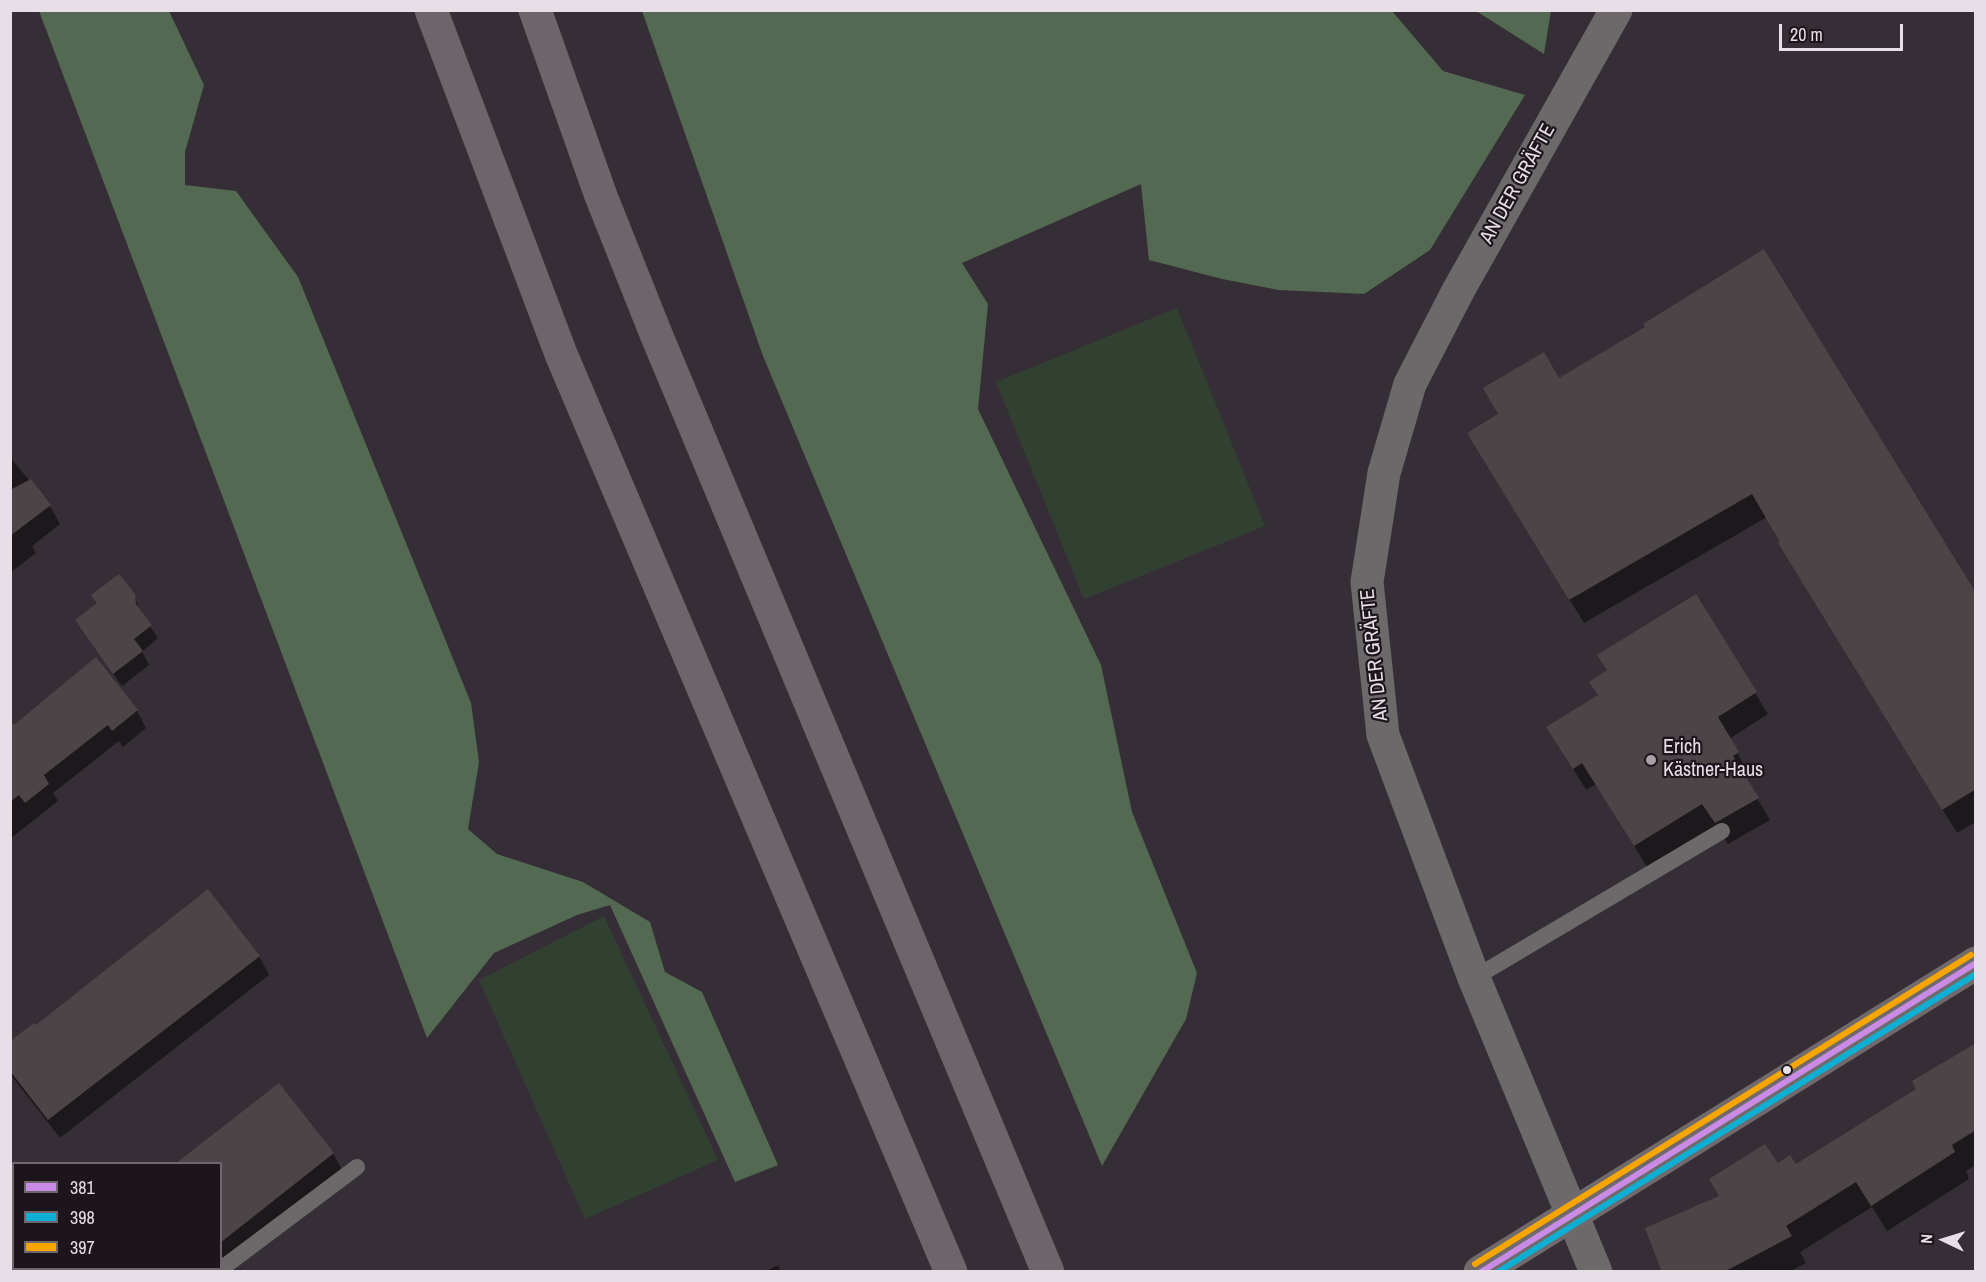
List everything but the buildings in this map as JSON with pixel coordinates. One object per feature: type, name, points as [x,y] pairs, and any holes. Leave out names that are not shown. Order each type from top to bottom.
[{"type":"highway","points":[[431,10],[561,354],[951,1272]]},
{"type":"highway","points":[[535,10],[601,196],[656,334],[1048,1272]]},
{"type":"street","name":"AN DER GRÄFTE","points":[[1596,1272],[1474,978],[1383,735],[1367,582],[1384,473],[1410,384],[1458,291],[1616,10]]},
{"type":"street","points":[[1480,1272],[1976,963]]},
{"type":"lane","points":[[1474,978],[1722,831]]},
{"type":"lane","points":[[222,1268],[357,1167]]},
{"type":"green space","points":[[39,11],[169,11],[204,85],[185,152],[185,185],[236,191],[298,277],[471,703],[479,762],[468,829],[497,854],[583,882],[650,922],[665,972],[702,992],[778,1165],[735,1182],[610,905],[577,915],[494,953],[427,1038]]},
{"type":"green space","points":[[642,11],[1392,11],[1443,71],[1525,95],[1430,250],[1364,294],[1279,290],[1222,279],[1149,260],[1141,184],[962,263],[988,304],[978,409],[1101,665],[1132,812],[1197,973],[1186,1019],[1102,1166],[763,356]]},
{"type":"green space","points":[[1476,11],[1551,11],[1544,54]]},
{"type":"green space","points":[[1177,308],[1265,526],[1084,599],[996,382]]},
{"type":"green space","points":[[604,916],[718,1160],[585,1219],[479,980]]},
{"type":"transit line","name":"397","points":[[1475,1264],[1971,955]]},
{"type":"transit line","name":"381","points":[[1481,1272],[1976,963]]},
{"type":"transit line","name":"398","points":[[1498,1272],[1976,974]]},
{"type":"place","name":"Erich Kästner-Haus","points":[[1651,760]]}]
